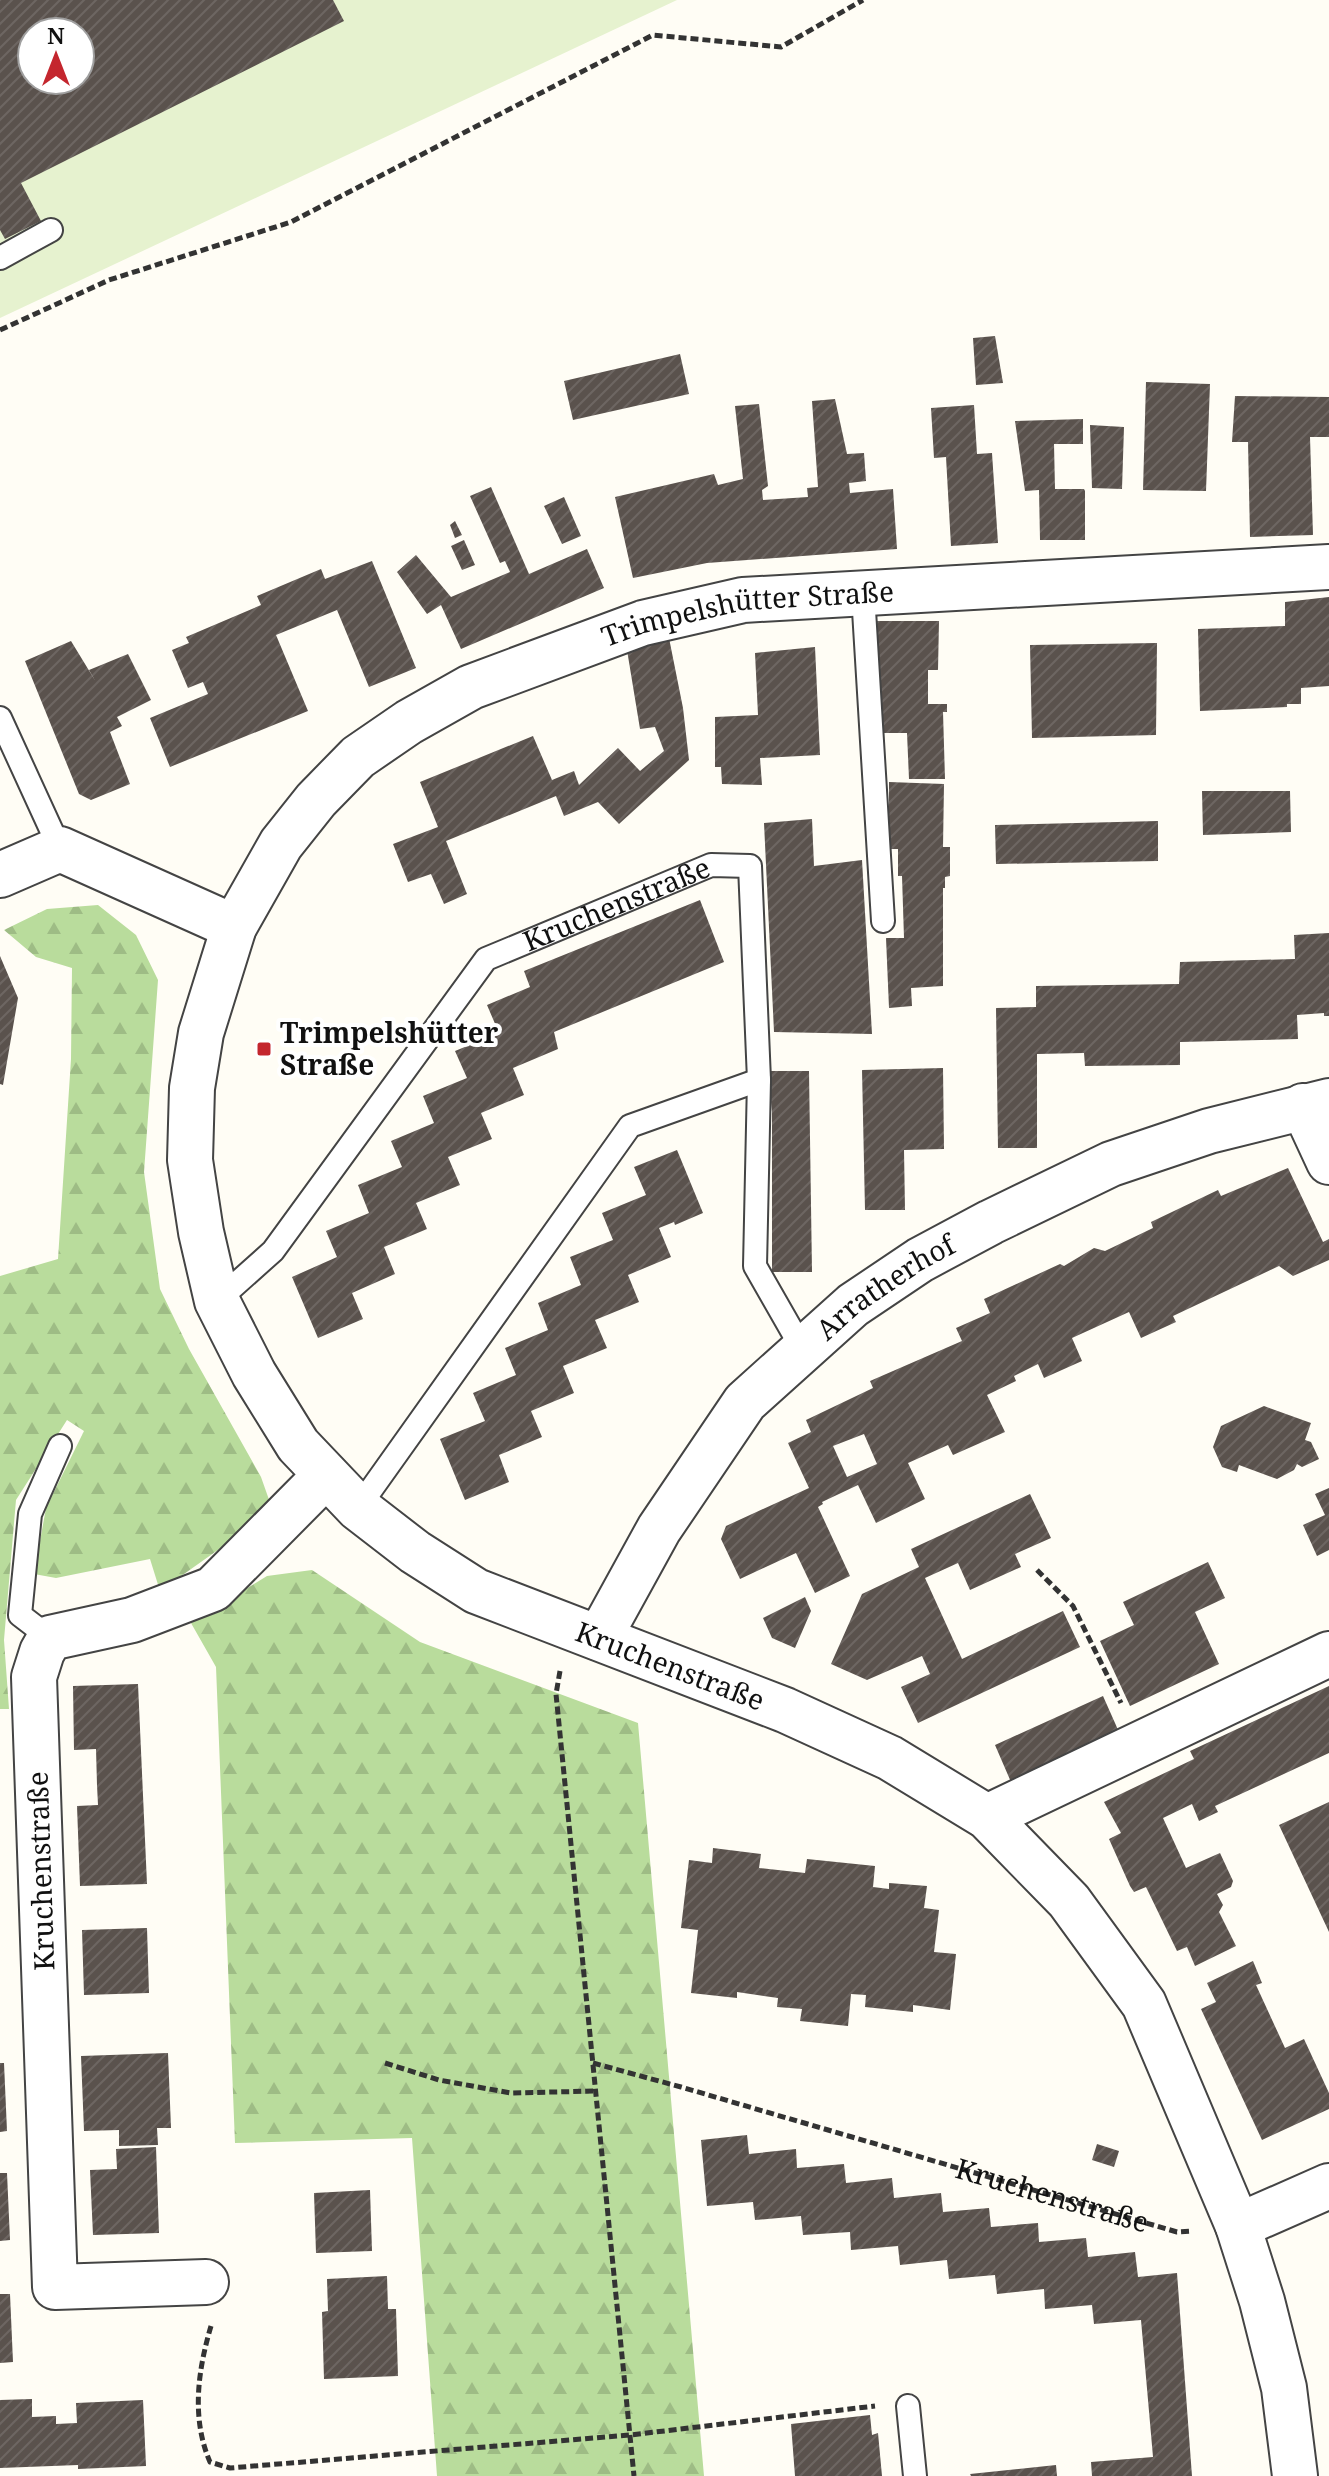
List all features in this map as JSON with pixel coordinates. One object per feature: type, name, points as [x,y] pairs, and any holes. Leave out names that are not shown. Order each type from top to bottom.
[{"type":"street","name":"Trimpelshütter Straße","points":[[234,927],[281,844],[316,800],[358,757],[409,722],[471,687],[606,635],[743,600],[1329,567]]},
{"type":"street","points":[[0,875],[60,849],[234,927]]},
{"type":"street","name":"Kruchenstraße","points":[[234,927],[201,1033],[192,1088],[190,1160],[201,1232],[217,1301],[254,1374],[291,1433],[358,1508],[415,1552],[476,1591],[785,1710],[890,1758],[987,1817],[1069,1901],[1144,2004],[1238,2226],[1262,2301],[1284,2388],[1295,2476]]},
{"type":"street","name":"Arratherhof","points":[[583,1632],[659,1529],[745,1402],[853,1305],[920,1260],[1111,1164],[1209,1131],[1316,1104],[1329,1162]]},
{"type":"street","points":[[50,1638],[132,1620],[213,1589],[326,1475]]},
{"type":"street","name":"Kruchenstraße","points":[[50,1638],[34,1677],[55,2287],[206,2282]]},
{"type":"street","points":[[987,1817],[1329,1654]]},
{"type":"street","points":[[1238,2226],[1329,2186]]},
{"type":"lane","points":[[0,258],[51,230]]},
{"type":"lane","points":[[863,594],[883,921]]},
{"type":"lane","points":[[0,718],[60,849]]},
{"type":"lane","name":"Kruchenstraße","points":[[217,1301],[273,1251],[486,959],[711,865],[750,866],[759,1080]]},
{"type":"lane","points":[[358,1508],[630,1126],[759,1080],[755,1266],[803,1350]]},
{"type":"lane","points":[[50,1638],[20,1615],[30,1514],[60,1446]]},
{"type":"lane","points":[[908,2406],[915,2476]]},
{"type":"path","points":[[0,330],[109,280],[291,222],[653,35],[781,47],[863,0]]},
{"type":"path","points":[[1037,1570],[1073,1606],[1140,1744]]},
{"type":"path","points":[[583,1632],[556,1694],[634,2476]]},
{"type":"path","points":[[385,2063],[439,2080],[511,2093],[596,2091]]},
{"type":"path","name":"Kruchenstraße","points":[[593,2063],[1177,2232],[1238,2226]]},
{"type":"path","points":[[206,2282],[213,2319],[198,2378],[201,2443],[210,2462],[230,2468],[630,2435],[871,2406],[908,2406]]},
{"type":"green space","points":[[0,0],[677,0],[0,318]]},
{"type":"green space","points":[[98,905],[136,935],[158,980],[144,1172],[160,1289],[189,1349],[261,1477],[273,1511],[160,1591],[150,1559],[56,1578],[34,1574],[46,1508],[84,1431],[67,1420],[16,1500],[4,1640],[9,1709],[0,1709],[0,1276],[58,1259],[71,1059],[72,968],[36,957],[4,930],[47,909]]},
{"type":"green space","points":[[312,1570],[420,1642],[638,1723],[704,2476],[437,2476],[412,2138],[235,2143],[216,1667],[191,1623],[267,1576]]},
{"type":"building","points":[[0,0],[333,0],[344,21],[21,183],[41,221],[5,239],[0,230]]},
{"type":"building","points":[[995,336],[1003,383],[976,385],[973,338]]},
{"type":"building","points":[[680,354],[689,394],[573,420],[564,381]]},
{"type":"building","points":[[1146,382],[1210,384],[1206,491],[1143,490]]},
{"type":"building","points":[[1235,396],[1329,397],[1329,437],[1310,437],[1313,535],[1250,537],[1248,442],[1232,442]]},
{"type":"building","points":[[835,399],[847,454],[864,453],[866,481],[849,483],[850,493],[893,489],[897,549],[707,563],[633,578],[615,497],[714,474],[718,485],[743,479],[735,406],[759,404],[768,486],[762,490],[763,500],[808,497],[807,488],[818,487],[812,401]]},
{"type":"building","points":[[974,405],[977,454],[992,453],[998,543],[951,546],[946,457],[934,458],[931,408]]},
{"type":"building","points":[[1083,419],[1083,444],[1054,444],[1055,489],[1085,491],[1085,540],[1040,540],[1039,490],[1025,491],[1015,421]]},
{"type":"building","points":[[1090,425],[1124,427],[1122,489],[1092,488]]},
{"type":"building","points":[[491,487],[529,574],[587,549],[604,588],[461,649],[441,605],[427,614],[397,572],[416,555],[451,597],[510,572],[505,561],[500,563],[470,496]]},
{"type":"building","points":[[564,497],[581,536],[562,544],[544,506]]},
{"type":"building","points":[[455,521],[462,535],[455,538],[450,525]]},
{"type":"building","points":[[464,540],[475,565],[462,570],[451,546]]},
{"type":"building","points":[[372,561],[416,668],[369,687],[337,610],[276,635],[308,711],[170,767],[150,718],[208,694],[203,682],[188,688],[172,650],[189,643],[186,637],[261,605],[257,596],[321,569],[325,579]]},
{"type":"building","points":[[1329,597],[1329,686],[1301,688],[1301,704],[1287,704],[1287,707],[1200,711],[1198,629],[1285,626],[1285,602]]},
{"type":"building","points":[[877,621],[939,621],[938,670],[928,670],[928,704],[947,704],[947,712],[943,712],[945,779],[909,779],[907,733],[878,733]]},
{"type":"building","points":[[669,638],[683,708],[689,760],[619,824],[598,802],[564,816],[556,796],[446,841],[467,894],[444,904],[431,874],[408,882],[393,844],[438,827],[420,782],[533,736],[552,780],[574,771],[579,785],[618,748],[640,771],[664,751],[655,727],[640,729],[627,650]]},
{"type":"building","points":[[71,641],[96,682],[89,670],[128,654],[151,700],[117,717],[122,726],[110,732],[130,784],[91,800],[79,794],[25,661]]},
{"type":"building","points":[[1157,643],[1156,735],[1032,738],[1030,645]]},
{"type":"building","points":[[815,647],[820,755],[760,758],[762,785],[722,784],[721,767],[715,767],[715,717],[758,715],[755,653]]},
{"type":"building","points":[[889,782],[944,784],[943,847],[950,847],[950,876],[945,877],[943,888],[943,986],[911,988],[912,1006],[889,1008],[886,938],[904,938],[898,849],[889,849]]},
{"type":"building","points":[[1202,791],[1290,791],[1291,832],[1203,835]]},
{"type":"building","points":[[812,819],[814,866],[862,860],[872,1034],[774,1032],[764,823]]},
{"type":"building","points":[[1158,821],[1158,861],[996,864],[995,825]]},
{"type":"building","points":[[700,900],[724,962],[554,1032],[558,1049],[513,1068],[524,1095],[481,1113],[492,1139],[448,1157],[460,1185],[416,1203],[427,1229],[384,1247],[395,1274],[352,1293],[363,1319],[318,1338],[292,1277],[337,1257],[326,1231],[369,1213],[358,1185],[402,1167],[391,1141],[434,1123],[423,1096],[467,1078],[455,1051],[499,1033],[487,1005],[530,987],[524,971]]},
{"type":"building","points":[[1329,933],[1329,1016],[1324,1016],[1324,1013],[1297,1015],[1298,1039],[1180,1042],[1180,1065],[1085,1066],[1084,1053],[1037,1054],[1037,1148],[998,1148],[996,1008],[1036,1007],[1036,986],[1179,984],[1180,962],[1295,959],[1294,935]]},
{"type":"building","points":[[0,956],[18,998],[3,1085],[0,1084]]},
{"type":"building","points":[[943,1068],[944,1149],[904,1150],[905,1210],[865,1210],[862,1070]]},
{"type":"building","points":[[768,1071],[809,1071],[812,1272],[772,1272],[772,1112]]},
{"type":"building","points":[[677,1150],[703,1213],[659,1228],[671,1257],[628,1275],[639,1302],[595,1320],[607,1348],[563,1366],[574,1393],[531,1411],[542,1437],[499,1455],[509,1482],[465,1500],[440,1439],[485,1421],[473,1393],[516,1375],[505,1348],[548,1330],[538,1303],[581,1285],[570,1257],[613,1240],[602,1213],[646,1195],[634,1167]]},
{"type":"building","points":[[1288,1168],[1323,1242],[1329,1239],[1329,1260],[1293,1276],[1279,1266],[1173,1316],[1176,1322],[1141,1338],[1129,1312],[1072,1338],[1082,1361],[1044,1378],[1038,1364],[1014,1376],[1016,1381],[987,1395],[1005,1432],[953,1455],[948,1445],[908,1463],[925,1499],[876,1523],[858,1485],[822,1502],[818,1507],[850,1576],[815,1593],[796,1553],[740,1579],[721,1539],[726,1526],[809,1488],[788,1443],[811,1432],[806,1420],[873,1388],[870,1381],[962,1341],[956,1328],[990,1313],[984,1299],[1060,1264],[1064,1266],[1094,1248],[1105,1251],[1153,1228],[1151,1222],[1218,1190],[1221,1196]],"holes":[[[864,1434],[877,1464],[847,1477],[833,1446]]]},
{"type":"building","points":[[1264,1406],[1311,1423],[1305,1440],[1311,1442],[1319,1459],[1302,1467],[1297,1464],[1294,1470],[1277,1479],[1239,1465],[1237,1472],[1222,1467],[1213,1447],[1221,1426]]},
{"type":"building","points":[[1329,1488],[1329,1550],[1317,1556],[1303,1525],[1325,1515],[1315,1494]]},
{"type":"building","points":[[1030,1494],[1051,1538],[1015,1554],[1021,1567],[970,1590],[958,1563],[925,1578],[962,1659],[1063,1611],[1080,1647],[918,1723],[901,1687],[930,1674],[922,1656],[867,1680],[831,1664],[862,1594],[919,1567],[911,1549]]},
{"type":"building","points":[[1208,1562],[1225,1598],[1195,1612],[1219,1664],[1130,1706],[1100,1641],[1134,1625],[1123,1602]]},
{"type":"building","points":[[805,1597],[811,1611],[795,1648],[772,1638],[763,1618]]},
{"type":"building","points":[[138,1684],[147,1884],[80,1886],[77,1806],[98,1805],[96,1749],[74,1750],[73,1686]]},
{"type":"building","points":[[1329,1686],[1329,1753],[1215,1806],[1218,1812],[1199,1821],[1192,1804],[1163,1818],[1186,1868],[1220,1853],[1233,1881],[1231,1887],[1217,1894],[1223,1905],[1219,1912],[1236,1946],[1195,1966],[1187,1947],[1177,1951],[1146,1887],[1134,1892],[1130,1886],[1109,1839],[1121,1833],[1104,1802],[1194,1759],[1190,1751]]},
{"type":"building","points":[[1103,1696],[1119,1732],[1011,1782],[995,1745]]},
{"type":"building","points":[[1329,1802],[1329,1932],[1279,1825]]},
{"type":"building","points":[[713,1848],[761,1854],[759,1868],[805,1873],[807,1859],[875,1866],[873,1887],[889,1889],[889,1883],[927,1886],[924,1908],[939,1910],[934,1952],[956,1954],[950,2010],[913,2005],[913,2012],[865,2007],[866,1995],[851,1994],[848,2026],[800,2021],[802,2009],[777,2007],[778,1998],[737,1992],[737,1998],[691,1993],[698,1930],[681,1928],[689,1860],[712,1863]]},
{"type":"building","points":[[147,1928],[149,1993],[84,1995],[82,1930]]},
{"type":"building","points":[[1253,1961],[1262,1983],[1256,1985],[1285,2048],[1304,2039],[1329,2093],[1329,2109],[1262,2140],[1201,2009],[1216,2002],[1207,1983]]},
{"type":"building","points":[[168,2053],[171,2128],[157,2128],[158,2145],[119,2146],[119,2130],[84,2131],[81,2056]]},
{"type":"building","points":[[0,2063],[4,2063],[7,2131],[0,2132]]},
{"type":"building","points":[[747,2135],[749,2154],[796,2149],[797,2168],[844,2164],[846,2183],[892,2178],[894,2198],[941,2193],[943,2212],[989,2208],[991,2227],[1038,2223],[1039,2242],[1086,2238],[1088,2257],[1135,2252],[1138,2277],[1177,2273],[1192,2476],[1092,2476],[1091,2462],[1153,2457],[1141,2320],[1094,2324],[1092,2305],[1045,2309],[1044,2289],[997,2294],[995,2275],[949,2279],[947,2260],[900,2265],[898,2246],[851,2250],[850,2232],[803,2235],[801,2216],[755,2220],[753,2202],[707,2206],[701,2140]]},
{"type":"building","points":[[1097,2144],[1119,2151],[1114,2167],[1092,2160]]},
{"type":"building","points":[[156,2147],[159,2233],[93,2235],[90,2170],[117,2169],[116,2149]]},
{"type":"building","points":[[0,2173],[7,2173],[10,2240],[0,2241]]},
{"type":"building","points":[[370,2190],[372,2251],[316,2253],[314,2193]]},
{"type":"building","points":[[387,2276],[388,2309],[396,2309],[398,2376],[324,2379],[322,2312],[328,2311],[327,2279]]},
{"type":"building","points":[[0,2294],[10,2294],[13,2362],[0,2363]]},
{"type":"building","points":[[32,2399],[32,2417],[56,2416],[56,2424],[77,2423],[76,2403],[143,2400],[146,2466],[0,2468],[0,2400]]},
{"type":"building","points":[[870,2415],[872,2435],[878,2433],[882,2476],[795,2476],[791,2424]]},
{"type":"building","points":[[1056,2465],[1057,2476],[970,2474]]},
{"type":"place","name":"Trimpelshütter Straße","points":[[264,1049]]}]
